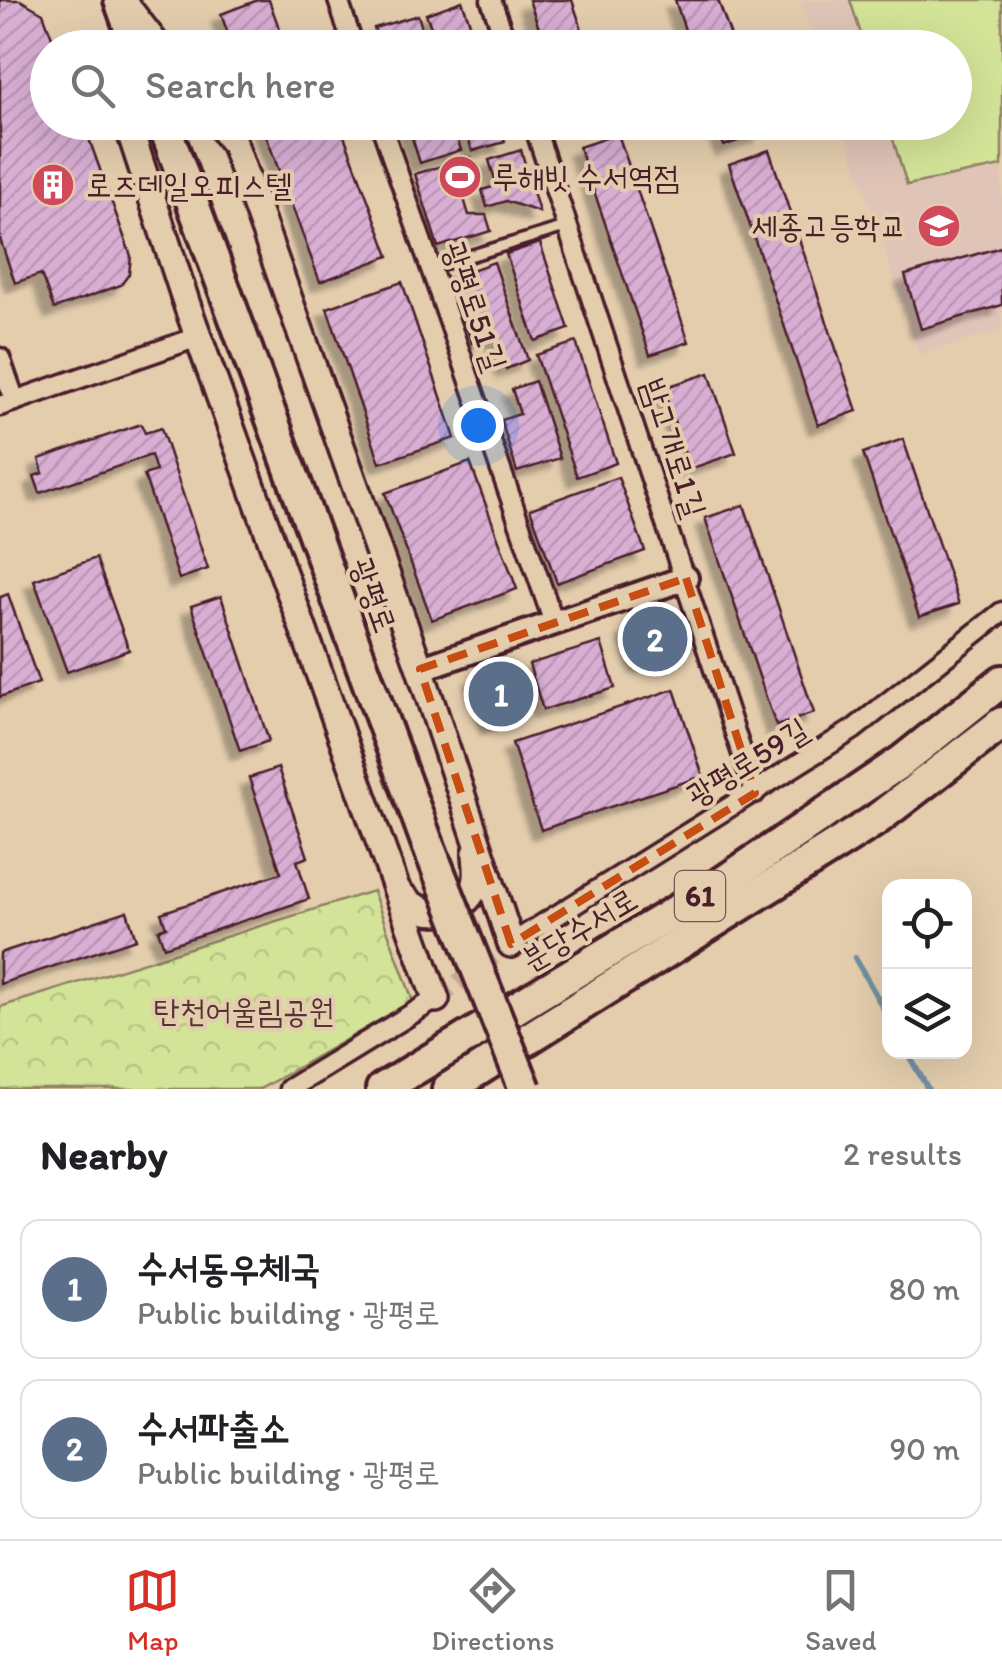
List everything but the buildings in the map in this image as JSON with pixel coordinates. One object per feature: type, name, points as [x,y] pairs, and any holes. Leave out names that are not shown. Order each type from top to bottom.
[{"type":"main road","points":[[120,0],[121,30]]},
{"type":"main road","points":[[120,0],[131,30]]},
{"type":"main road","points":[[120,0],[144,30]]},
{"type":"main road","points":[[132,140],[198,337],[436,999]]},
{"type":"main road","name":"광평로","points":[[171,140],[428,845],[525,1089]]},
{"type":"main road","points":[[231,140],[420,669],[512,944]]},
{"type":"main road","name":"분당수서로","points":[[382,1089],[719,884],[902,760],[1002,681]]},
{"type":"main road","name":"분당수서로","points":[[448,1089],[876,820],[1002,723]]},
{"type":"main road","points":[[398,891],[412,906],[429,912],[450,912],[466,900],[478,881],[475,830]]},
{"type":"street","points":[[338,0],[348,30]]},
{"type":"street","points":[[491,0],[502,30]]},
{"type":"street","name":"광평로51길","points":[[386,140],[554,623]]},
{"type":"street","name":"밤고개로1길","points":[[539,140],[755,793]]},
{"type":"street","points":[[0,358],[8,403],[198,337]]},
{"type":"street","name":"광평로","points":[[420,669],[686,578]]},
{"type":"street","name":"광평로59길","points":[[512,944],[854,729],[1002,612]]},
{"type":"street","points":[[289,1089],[436,999]]},
{"type":"lane","points":[[430,268],[568,226]]},
{"type":"highlighted area","points":[[686,578],[755,793],[511,944],[420,669]]},
{"type":"shaded area","name":"세종고등학교","points":[[800,0],[1002,0],[1002,330],[919,354],[848,140],[972,140],[972,30],[810,30]]},
{"type":"green space","points":[[850,0],[1002,0],[1002,166],[907,185],[893,140],[972,140],[972,30],[860,30]]},
{"type":"green space","name":"탄천어울림공원","points":[[373,891],[413,1001],[260,1089],[0,1089],[0,1007]]},
{"type":"waterway","points":[[855,958],[882,1006]]},
{"type":"waterway","points":[[911,1059],[928,1089]]},
{"type":"tunnel","points":[[436,999],[511,944]]},
{"type":"place","name":"루해빗 수서역점","points":[[460,177]]},
{"type":"place","name":"로즈데일오피스텔","points":[[53,185]]},
{"type":"place","name":"세종고등학교","points":[[939,226]]},
{"type":"place","name":"수서파출소","points":[[655,639]]},
{"type":"place","name":"수서동우체국","points":[[501,694]]}]
